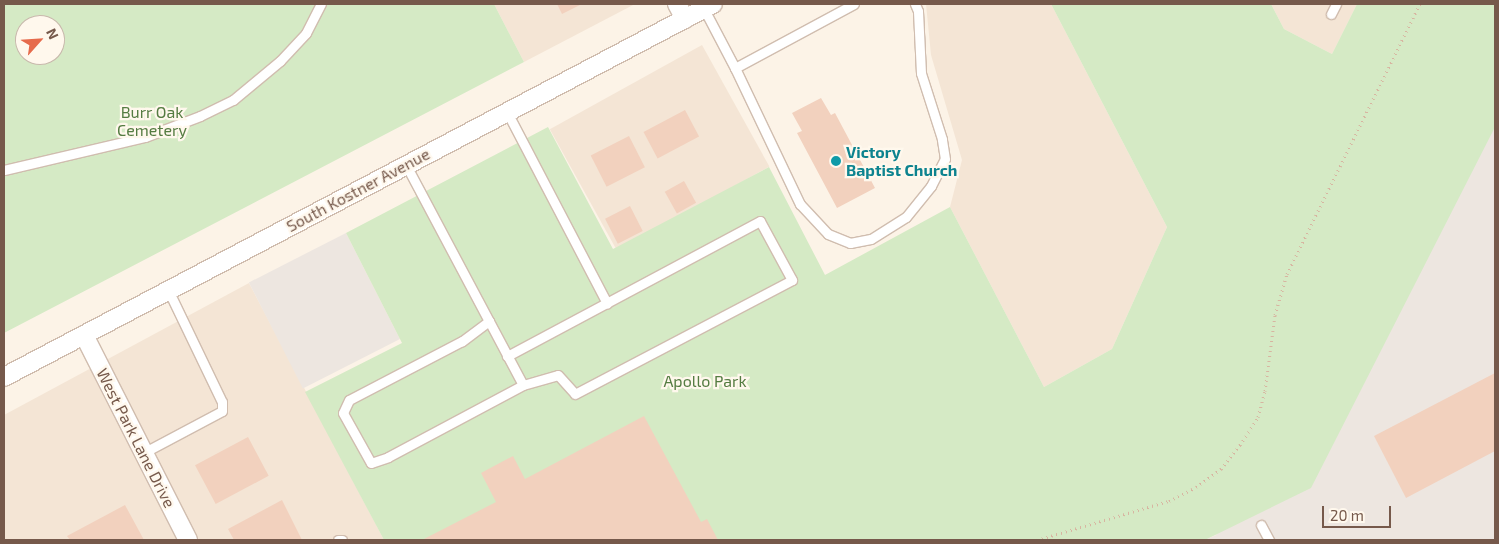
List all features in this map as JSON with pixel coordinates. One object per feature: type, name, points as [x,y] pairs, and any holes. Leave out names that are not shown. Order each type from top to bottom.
[{"type":"street","name":"South Kostner Avenue","points":[[4,377],[507,112],[681,11],[708,6]]},
{"type":"street","name":"West Park Lane Drive","points":[[84,335],[188,540]]},
{"type":"lane","points":[[4,170],[145,137],[200,116],[233,100],[280,61],[306,34],[322,4]]},
{"type":"lane","points":[[735,68],[854,4]]},
{"type":"lane","points":[[708,6],[735,68],[800,204],[828,234],[850,243],[871,238],[906,217],[931,186],[945,159],[942,139],[922,73],[918,11],[915,4]]},
{"type":"lane","points":[[1331,14],[1336,4]]},
{"type":"lane","points":[[507,112],[607,303]]},
{"type":"lane","points":[[406,165],[523,385]]},
{"type":"lane","points":[[488,321],[462,341],[349,400],[343,413],[371,463],[388,458],[523,385],[558,375],[575,394],[792,280],[760,221],[507,356]]},
{"type":"lane","points":[[143,453],[222,411],[222,402],[168,290]]},
{"type":"lane","points":[[1261,525],[1269,540]]},
{"type":"path","points":[[1037,540],[1169,501],[1196,487],[1221,470],[1240,445],[1258,417],[1265,391],[1275,314],[1287,274],[1420,4]]},
{"type":"shaded area","points":[[494,4],[635,4],[524,62]]},
{"type":"shaded area","points":[[926,4],[1051,4],[1167,227],[1112,349],[1044,387],[950,207],[962,160],[931,55]]},
{"type":"shaded area","points":[[1271,4],[1357,4],[1332,54],[1284,29]]},
{"type":"shaded area","points":[[1495,4],[1495,540],[1205,540],[1216,535]]},
{"type":"shaded area","points":[[702,45],[769,167],[617,251],[550,129]]},
{"type":"shaded area","points":[[346,233],[400,339],[303,389],[249,282]]},
{"type":"shaded area","points":[[249,283],[384,540],[4,540],[4,415]]},
{"type":"green space","name":"Burr Oak Cemetery","points":[[4,4],[494,4],[524,62],[4,333]]},
{"type":"green space","name":"Apollo Park","points":[[1051,4],[1271,4],[1284,29],[1332,54],[1357,4],[1495,4],[1495,127],[1311,488],[1205,540],[384,540],[305,392],[402,343],[346,233],[548,127],[613,249],[769,167],[825,275],[950,207],[1044,387],[1112,349],[1167,227]]},
{"type":"building","points":[[557,4],[582,4],[562,14]]},
{"type":"building","name":"Victory Baptist Church","points":[[821,98],[831,115],[835,113],[875,188],[837,208],[797,133],[802,131],[792,113]]},
{"type":"building","points":[[685,110],[699,136],[658,159],[644,132]]},
{"type":"building","points":[[629,136],[645,167],[607,187],[591,156]]},
{"type":"building","points":[[684,181],[696,203],[677,214],[665,192]]},
{"type":"building","points":[[630,206],[643,231],[618,244],[605,219]]},
{"type":"building","points":[[1495,373],[1495,451],[1406,498],[1374,436]]},
{"type":"building","points":[[644,416],[701,522],[707,519],[718,540],[422,540],[496,502],[481,473],[513,456],[525,479]]},
{"type":"building","points":[[248,437],[269,476],[216,504],[195,465]]},
{"type":"building","points":[[282,500],[302,540],[234,540],[228,529]]},
{"type":"building","points":[[125,505],[144,540],[70,540],[67,536]]},
{"type":"place","name":"Victory Baptist Church","points":[[836,161]]}]
